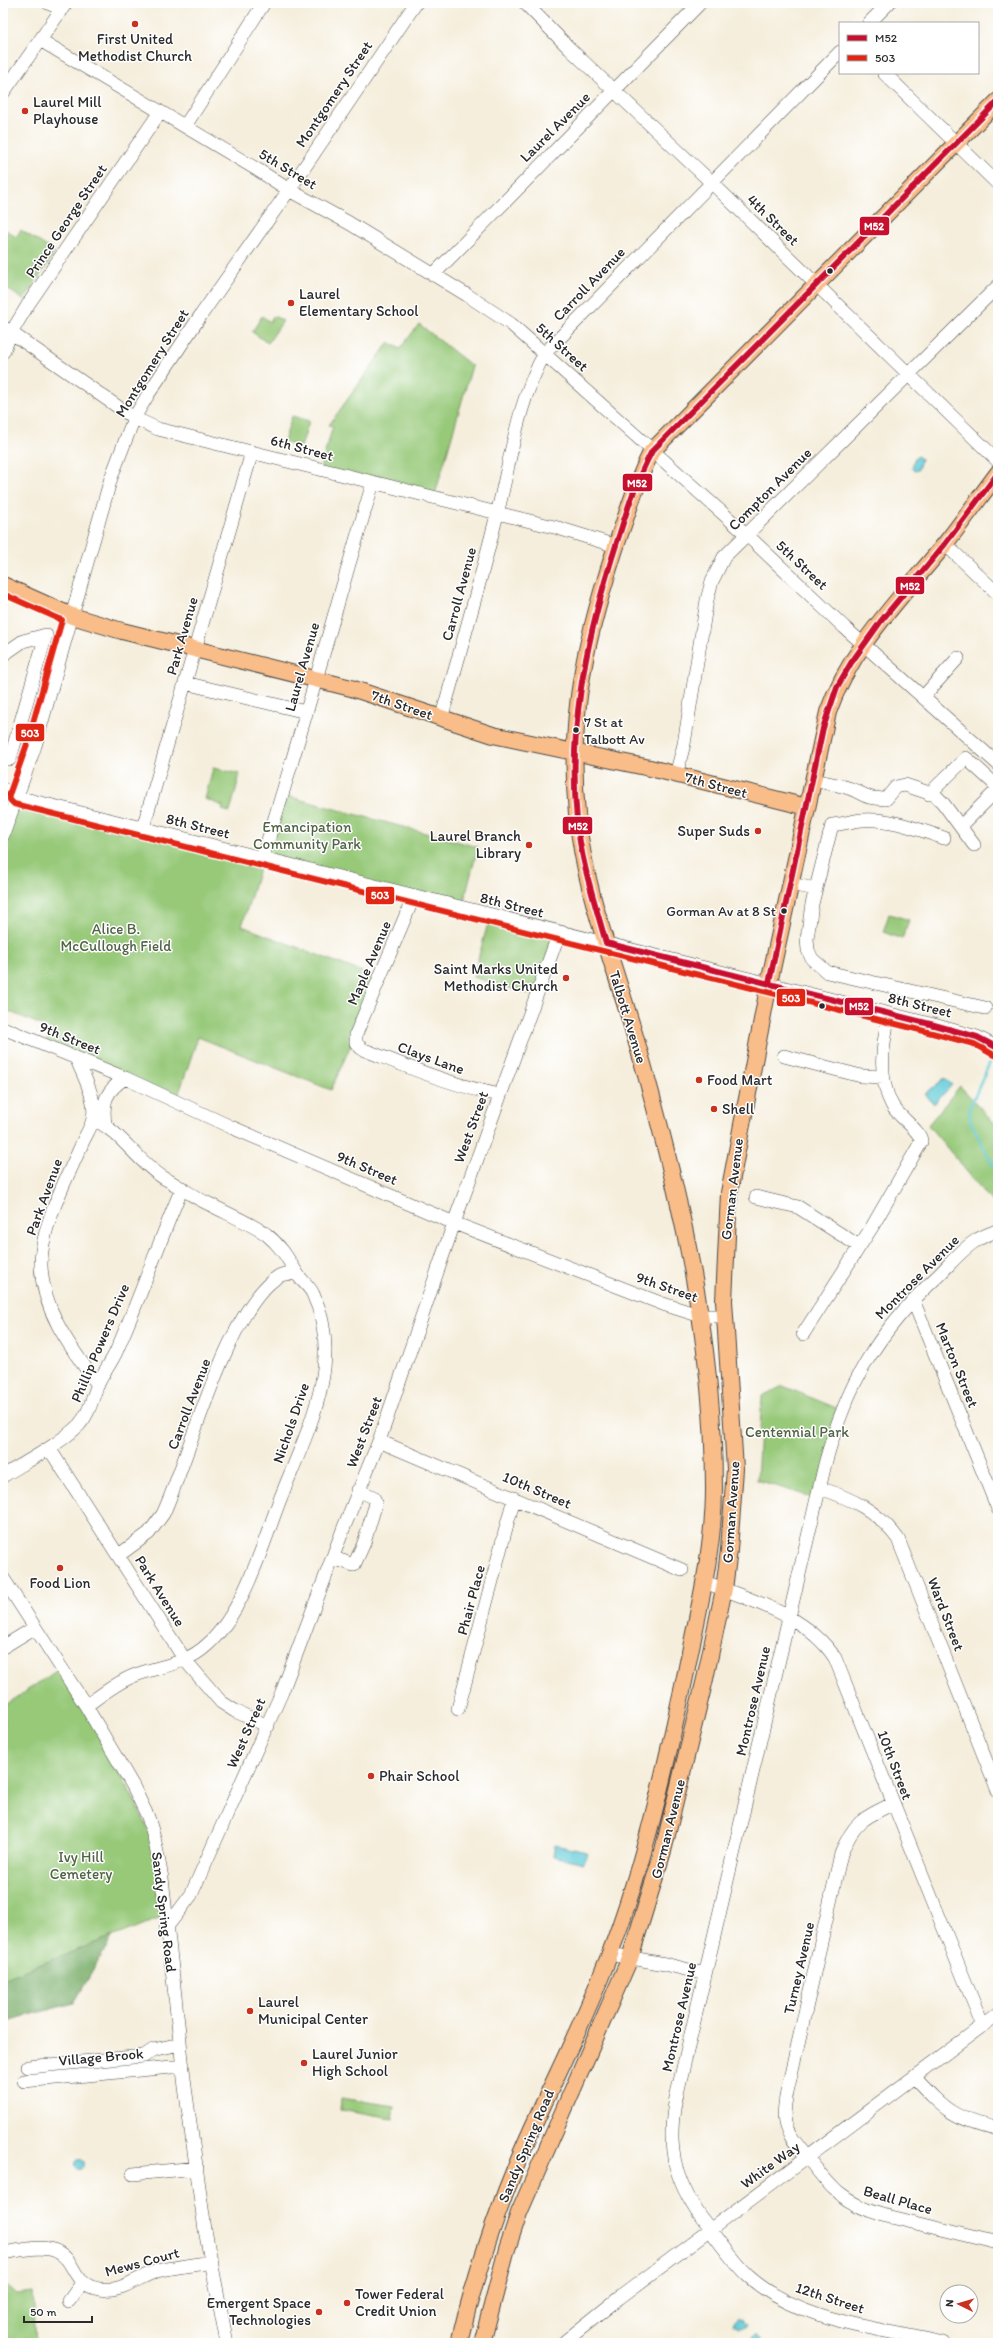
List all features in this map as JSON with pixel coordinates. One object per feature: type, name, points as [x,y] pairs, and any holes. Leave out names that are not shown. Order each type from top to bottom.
[{"type":"main road","name":"Talbott Avenue","points":[[701,1316],[673,1177],[592,893],[577,821],[574,754],[582,668],[616,546],[642,471],[652,451],[998,101]]},
{"type":"main road","name":"Gorman Avenue","points":[[630,1958],[663,1851],[705,1679],[724,1589],[730,1550],[735,1469],[724,1316],[724,1274],[729,1193],[769,983],[823,728],[833,697],[844,674],[864,644],[902,593],[945,544],[998,473]]},
{"type":"main road","name":"7th Street","points":[[3,585],[72,616],[122,631],[315,679],[392,700],[441,719],[501,737],[676,775],[784,803],[807,807]]},
{"type":"main road","name":"Gorman Avenue","points":[[610,1954],[643,1852],[677,1714],[705,1582],[714,1518],[714,1476],[709,1389],[701,1316]]},
{"type":"main road","name":"Sandy Spring Road","points":[[459,2343],[466,2311],[500,2206],[521,2153],[578,2031],[610,1954]]},
{"type":"main road","name":"Sandy Spring Road","points":[[482,2343],[507,2249],[519,2213],[630,1958]]},
{"type":"street","points":[[3,93],[7,78],[40,40],[64,6],[48,3]]},
{"type":"street","points":[[185,126],[264,3]]},
{"type":"street","name":"Montgomery Street","points":[[3,835],[35,746],[111,478],[134,418],[188,335],[416,3]]},
{"type":"street","name":"4th Street","points":[[525,3],[613,90],[711,182],[998,461]]},
{"type":"street","name":"Laurel Avenue","points":[[433,275],[700,3]]},
{"type":"street","points":[[870,22],[889,3]]},
{"type":"street","name":"5th Street","points":[[40,40],[289,190],[349,223],[511,324],[748,535],[864,644],[924,696],[998,764]]},
{"type":"street","name":"Carroll Avenue","points":[[441,719],[498,513],[528,390],[545,353],[839,53]]},
{"type":"street","points":[[885,74],[998,184]]},
{"type":"street","name":"Prince George Street","points":[[3,352],[7,330],[53,268],[160,112]]},
{"type":"street","name":"Compton Avenue","points":[[676,775],[684,744],[707,600],[712,581],[724,557],[748,535],[998,286]]},
{"type":"street","name":"6th Street","points":[[7,330],[134,418],[171,433],[558,528],[616,546]]},
{"type":"street","name":"Park Avenue","points":[[143,828],[252,452]]},
{"type":"street","name":"Laurel Avenue","points":[[262,859],[288,777],[315,679],[373,483]]},
{"type":"street","points":[[945,544],[998,594]]},
{"type":"street","points":[[3,655],[23,641],[46,635],[10,759],[3,756]]},
{"type":"street","points":[[924,696],[958,658]]},
{"type":"street","points":[[185,683],[306,712]]},
{"type":"street","points":[[929,794],[966,758],[998,788],[961,826]]},
{"type":"street","points":[[812,780],[856,791],[862,796],[872,798],[886,799],[896,787],[905,785],[935,795],[961,826],[974,845]]},
{"type":"street","name":"8th Street","points":[[3,789],[17,796],[262,859],[559,933],[769,983],[889,1014],[993,1045]]},
{"type":"street","points":[[944,838],[900,824],[881,821],[861,820],[832,825],[812,904],[807,939],[808,950],[818,965],[827,972],[845,978],[985,1008]]},
{"type":"street","points":[[790,884],[816,889]]},
{"type":"street","name":"Maple Avenue","points":[[356,1043],[356,1034],[414,896]]},
{"type":"street","name":"West Street","points":[[166,1928],[191,1895],[268,1726],[358,1490],[379,1441],[454,1223],[559,933]]},
{"type":"street","points":[[803,1334],[859,1246],[921,1142],[922,1137],[919,1133],[899,1116],[892,1105],[884,1077],[884,1039],[889,1014]]},
{"type":"street","name":"9th Street","points":[[3,1028],[77,1060],[126,1078],[231,1127],[454,1223],[652,1300],[701,1316],[724,1316]]},
{"type":"street","name":"Clays Lane","points":[[356,1043],[362,1049],[421,1074],[462,1087],[500,1095]]},
{"type":"street","points":[[784,1056],[861,1076],[884,1077]]},
{"type":"street","name":"Park Avenue","points":[[77,1060],[92,1098],[93,1119],[46,1234],[41,1266],[53,1317],[64,1338],[98,1385]]},
{"type":"street","points":[[105,1124],[104,1112],[107,1096],[110,1090],[126,1078]]},
{"type":"street","name":"Nichols Drive","points":[[86,1706],[110,1688],[134,1675],[174,1665],[185,1660],[208,1645],[225,1624],[238,1602],[266,1535],[316,1405],[325,1364],[323,1327],[312,1291],[296,1274],[288,1257],[268,1236],[254,1226],[206,1203],[150,1169],[105,1124],[93,1119]]},
{"type":"street","name":"Phillip Powers Drive","points":[[3,1476],[49,1448],[79,1424],[86,1416],[98,1385],[115,1354],[182,1188]]},
{"type":"street","points":[[756,1197],[798,1207],[859,1246]]},
{"type":"street","name":"Montrose Avenue","points":[[710,2229],[694,2209],[679,2181],[675,2165],[672,2131],[676,2098],[789,1618],[837,1422],[853,1383],[883,1334],[913,1300],[976,1240],[997,1229]]},
{"type":"street","name":"Carroll Avenue","points":[[119,1555],[150,1533],[163,1514],[229,1346],[246,1312],[272,1282],[280,1276],[296,1274]]},
{"type":"street","name":"Marton Street","points":[[913,1300],[998,1509]]},
{"type":"street","name":"10th Street","points":[[379,1441],[682,1570]]},
{"type":"street","name":"Park Avenue","points":[[49,1448],[185,1660],[221,1702],[235,1711],[268,1726]]},
{"type":"street","name":"Ward Street","points":[[820,1488],[848,1497],[870,1509],[889,1527],[898,1539],[998,1791]]},
{"type":"street","points":[[333,1558],[354,1565],[364,1543],[376,1503],[373,1497],[358,1490]]},
{"type":"street","name":"Phair Place","points":[[458,1709],[514,1498]]},
{"type":"street","name":"Sandy Spring Road","points":[[3,1578],[86,1706],[133,1786],[148,1817],[162,1878],[166,1928],[182,2066],[205,2230],[227,2343]]},
{"type":"street","name":"10th Street","points":[[705,1582],[789,1618],[818,1636],[835,1658],[892,1804],[983,2026]]},
{"type":"street","points":[[3,1647],[34,1628]]},
{"type":"street","name":"Turney Avenue","points":[[807,2158],[789,2132],[784,2107],[841,1854],[850,1833],[859,1821],[892,1804]]},
{"type":"street","points":[[610,1954],[705,1974]]},
{"type":"street","name":"White Way","points":[[563,2343],[588,2321],[998,2014]]},
{"type":"street","points":[[28,2067],[144,2056],[153,2050],[180,2044]]},
{"type":"street","name":"Village Brook","points":[[24,2081],[182,2066]]},
{"type":"street","points":[[914,2077],[948,2111],[971,2122],[998,2129]]},
{"type":"street","name":"Beall Place","points":[[807,2158],[837,2194],[854,2205],[883,2215],[998,2243]]},
{"type":"street","points":[[133,2174],[197,2168]]},
{"type":"street","name":"12th Street","points":[[710,2229],[748,2276],[785,2301],[836,2320],[943,2343]]},
{"type":"street","points":[[3,2253],[53,2250],[62,2255],[82,2283],[69,2301]]},
{"type":"street","name":"Mews Court","points":[[82,2283],[101,2289],[115,2288],[155,2272],[212,2262]]},
{"type":"green space","points":[[3,228],[16,237],[21,230],[55,252],[24,300],[3,286]]},
{"type":"green space","points":[[262,316],[270,322],[274,316],[283,321],[268,343],[252,332]]},
{"type":"green space","points":[[419,324],[472,366],[434,498],[320,469],[333,426],[329,425],[389,342],[400,349]]},
{"type":"green space","points":[[292,416],[309,421],[301,447],[284,442]]},
{"type":"green space","points":[[213,768],[240,774],[230,812],[222,810],[223,806],[205,799]]},
{"type":"green space","name":"Emancipation Community Park","points":[[283,795],[478,847],[462,909],[262,859]]},
{"type":"green space","name":"Alice B. McCullough Field","points":[[17,797],[262,859],[242,926],[380,979],[331,1090],[198,1037],[176,1102],[45,1046],[51,1029],[3,1009],[3,832]]},
{"type":"green space","points":[[889,914],[909,920],[902,939],[883,932]]},
{"type":"green space","points":[[490,916],[559,933],[536,996],[473,977]]},
{"type":"green space","points":[[960,1086],[998,1127],[998,1209],[928,1125]]},
{"type":"green space","name":"Centennial Park","points":[[783,1386],[841,1410],[817,1499],[757,1480],[762,1396]]},
{"type":"green space","name":"Ivy Hill Cemetery","points":[[61,1668],[99,1728],[155,1843],[166,1916],[3,1979],[3,1706]]},
{"type":"green space","points":[[113,1936],[74,2003],[3,2022],[3,1979]]},
{"type":"green space","points":[[341,2098],[395,2106],[393,2119],[340,2110]]},
{"type":"green space","points":[[3,2283],[16,2294],[33,2292],[36,2343],[3,2343]]},
{"type":"water","points":[[918,456],[921,459],[918,470],[914,471],[912,468],[914,459]]},
{"type":"water","points":[[945,1078],[952,1085],[934,1104],[925,1094]]},
{"type":"water","points":[[555,1845],[587,1852],[584,1863],[553,1856]]},
{"type":"water","points":[[80,2159],[85,2164],[80,2169],[75,2164]]},
{"type":"water","points":[[737,2317],[746,2325],[745,2327],[740,2328],[732,2324]]},
{"type":"water","points":[[755,2335],[762,2340],[760,2343],[749,2343]]},
{"type":"waterway","points":[[995,1051],[970,1107],[970,1120],[998,1176]]},
{"type":"transit line","name":"M52","points":[[998,101],[652,451],[639,478],[629,505],[593,625],[581,689],[575,754],[575,787],[579,836],[589,882],[606,943],[934,1025],[977,1037],[998,1048]]},
{"type":"transit line","name":"M52","points":[[769,983],[823,728],[837,687],[851,663],[881,621],[945,544],[998,473]]},
{"type":"transit line","name":"503","points":[[3,594],[62,620],[27,744],[9,795],[10,800],[14,804],[932,1033],[974,1044],[994,1055]]},
{"type":"place","name":"First United Methodist Church","points":[[135,24]]},
{"type":"place","name":"Laurel Mill Playhouse","points":[[25,111]]},
{"type":"place","name":"Laurel Elementary School","points":[[291,303]]},
{"type":"place","name":"7 St at Talbott Av","points":[[576,730]]},
{"type":"place","name":"Super Suds","points":[[758,831]]},
{"type":"place","name":"Laurel Branch Library","points":[[529,845]]},
{"type":"place","name":"Gorman Av at 8 St","points":[[784,911]]},
{"type":"place","name":"Saint Marks United Methodist Church","points":[[566,978]]},
{"type":"place","name":"Food Mart","points":[[699,1080]]},
{"type":"place","name":"Shell","points":[[714,1109]]},
{"type":"place","name":"Food Lion","points":[[60,1568]]},
{"type":"place","name":"Phair School","points":[[371,1776]]},
{"type":"place","name":"Laurel Municipal Center","points":[[250,2011]]},
{"type":"place","name":"Laurel Junior High School","points":[[304,2063]]},
{"type":"place","name":"Tower Federal Credit Union","points":[[347,2303]]},
{"type":"place","name":"Emergent Space Technologies","points":[[319,2312]]}]
